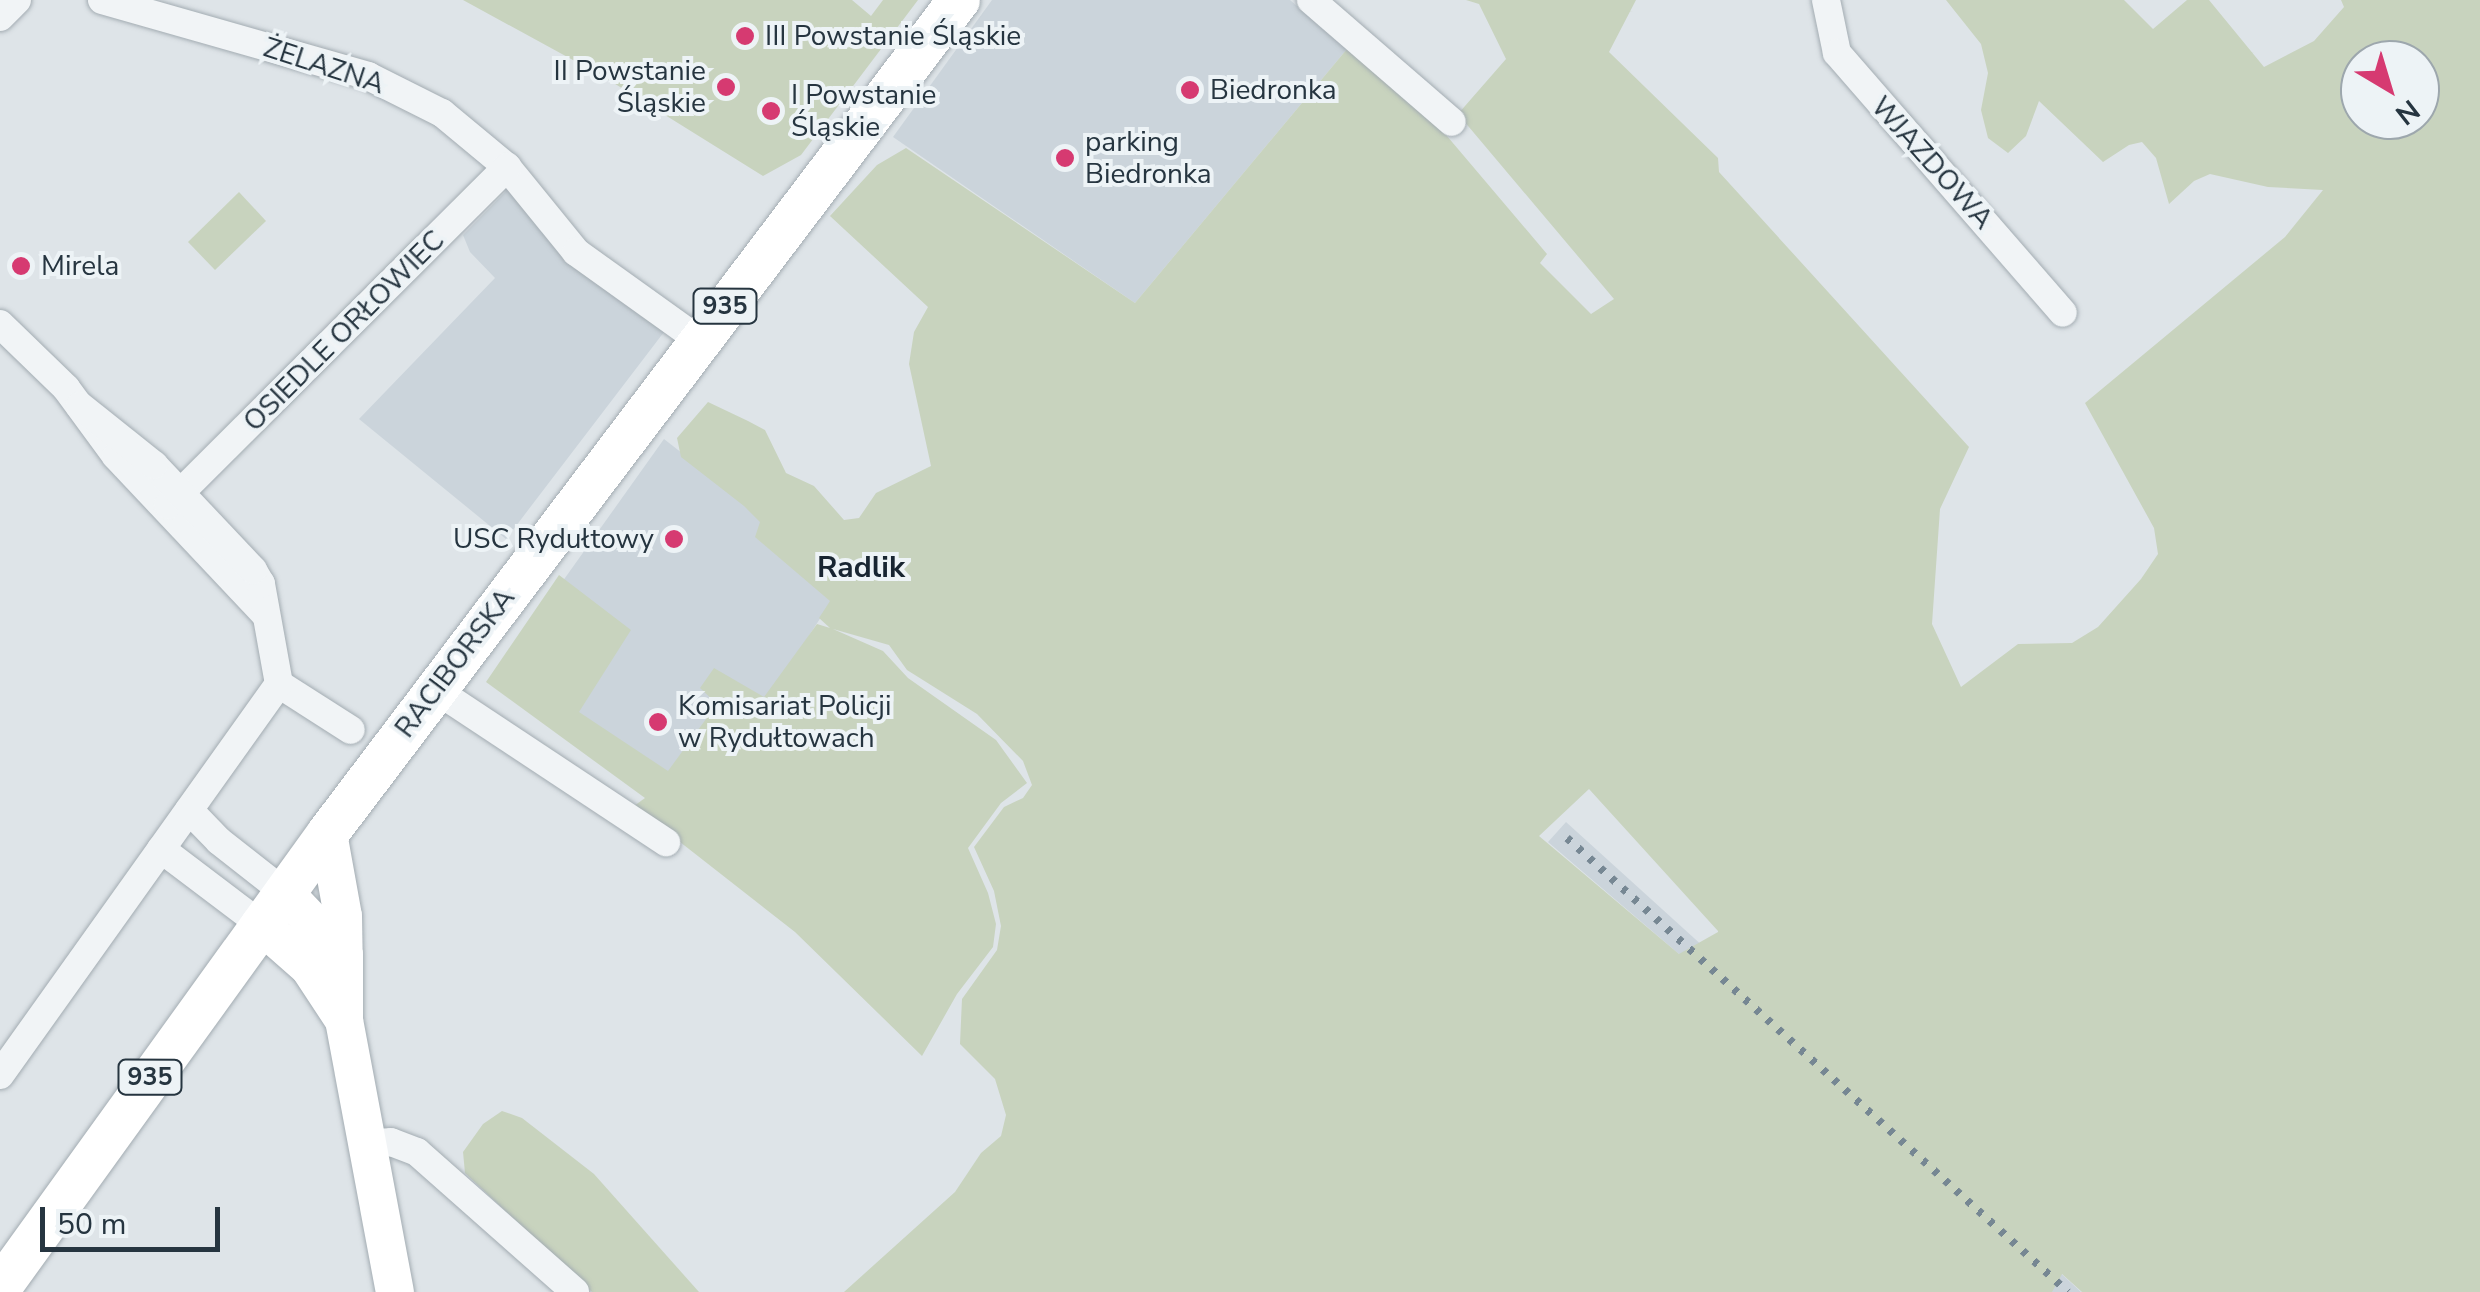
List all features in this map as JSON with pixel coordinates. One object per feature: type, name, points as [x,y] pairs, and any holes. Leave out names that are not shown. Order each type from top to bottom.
[{"type":"main road","name":"RACIBORSKA","points":[[0,1288],[272,908],[959,0]]},
{"type":"street","points":[[0,17],[17,0]]},
{"type":"street","name":"ŻELAZNA","points":[[102,0],[368,76],[442,113],[507,167],[576,252],[699,340]]},
{"type":"street","points":[[1310,0],[1452,122]]},
{"type":"street","name":"WJAZDOWA","points":[[1826,0],[1837,53],[2064,313]]},
{"type":"street","name":"OSIEDLE ORŁOWIEC","points":[[174,500],[507,167]]},
{"type":"street","points":[[0,324],[80,406],[131,444],[174,500],[254,570],[278,684],[0,1074]]},
{"type":"street","points":[[278,684],[351,730]]},
{"type":"street","points":[[436,690],[666,842]]},
{"type":"street","points":[[189,810],[272,908],[344,1020]]},
{"type":"street","points":[[328,833],[343,916],[344,1020],[395,1292]]},
{"type":"street","points":[[161,849],[272,908],[344,954]]},
{"type":"street","points":[[368,1142],[391,1142],[417,1152],[575,1292]]},
{"type":"shaded area","points":[[992,0],[1290,0],[1347,49],[1135,303],[893,137]]},
{"type":"shaded area","points":[[508,189],[664,332],[506,539],[359,419],[495,278],[470,252],[463,235]]},
{"type":"shaded area","points":[[664,439],[760,514],[834,597],[766,702],[707,688],[722,711],[669,778],[570,710],[560,585]]},
{"type":"shaded area","points":[[1566,822],[2081,1292],[2051,1292],[1679,954],[1548,842]]},
{"type":"green space","points":[[463,0],[852,0],[871,16],[883,0],[918,0],[801,155],[763,176],[604,77]]},
{"type":"green space","points":[[1466,0],[1636,0],[1609,52],[1718,158],[1719,172],[1969,447],[1940,509],[1932,624],[1961,687],[2018,644],[2072,643],[2098,627],[2141,579],[2158,554],[2154,528],[2085,403],[2285,237],[2323,190],[2268,187],[2210,174],[2194,181],[2169,204],[2156,158],[2142,142],[2129,145],[2103,162],[2039,101],[2026,136],[2008,153],[1988,138],[1981,110],[1988,73],[1981,44],[1946,0],[2124,0],[2153,29],[2187,0],[2209,0],[2264,67],[2314,41],[2344,7],[2341,0],[2480,0],[2480,1292],[2082,1292],[2062,1274],[2052,1292],[844,1292],[955,1192],[981,1153],[1001,1136],[1006,1115],[995,1079],[960,1044],[962,999],[997,950],[1001,926],[994,891],[974,847],[1004,807],[1023,798],[1032,785],[1023,761],[977,714],[907,670],[889,645],[833,629],[883,651],[908,678],[996,740],[1027,783],[1001,803],[968,848],[988,893],[996,924],[993,947],[957,994],[922,1056],[795,932],[634,806],[645,798],[486,682],[559,575],[631,630],[579,712],[668,771],[717,704],[700,688],[714,668],[764,697],[817,624],[830,628],[819,618],[830,601],[755,537],[760,522],[681,457],[677,438],[708,402],[748,421],[765,430],[786,473],[814,486],[844,520],[859,518],[876,493],[931,466],[909,364],[914,332],[928,307],[830,216],[877,165],[906,148],[1135,303],[1347,49],[1447,136],[1547,254],[1540,263],[1591,314],[1614,299],[1458,114],[1506,59],[1479,4]],"holes":[[[1589,789],[1718,931],[1679,954],[1539,836]]]},
{"type":"green space","points":[[239,192],[266,221],[215,270],[188,242]]},
{"type":"green space","points":[[502,1111],[522,1118],[594,1174],[699,1292],[592,1292],[465,1173],[463,1152],[483,1124]]},
{"type":"railway","points":[[1567,838],[2068,1292]]},
{"type":"place","name":"III Powstanie Śląskie","points":[[745,36]]},
{"type":"place","name":"II Powstanie Śląskie","points":[[726,87]]},
{"type":"place","name":"Biedronka","points":[[1190,90]]},
{"type":"place","name":"I Powstanie Śląskie","points":[[771,111]]},
{"type":"place","name":"parking Biedronka","points":[[1065,158]]},
{"type":"place","name":"Mirela","points":[[21,266]]},
{"type":"place","name":"USC Rydułtowy","points":[[674,539]]},
{"type":"place","name":"Komisariat Policji w Rydułtowach","points":[[658,722]]},
{"type":"district","name":"Radlik","points":[[861,568]]}]
